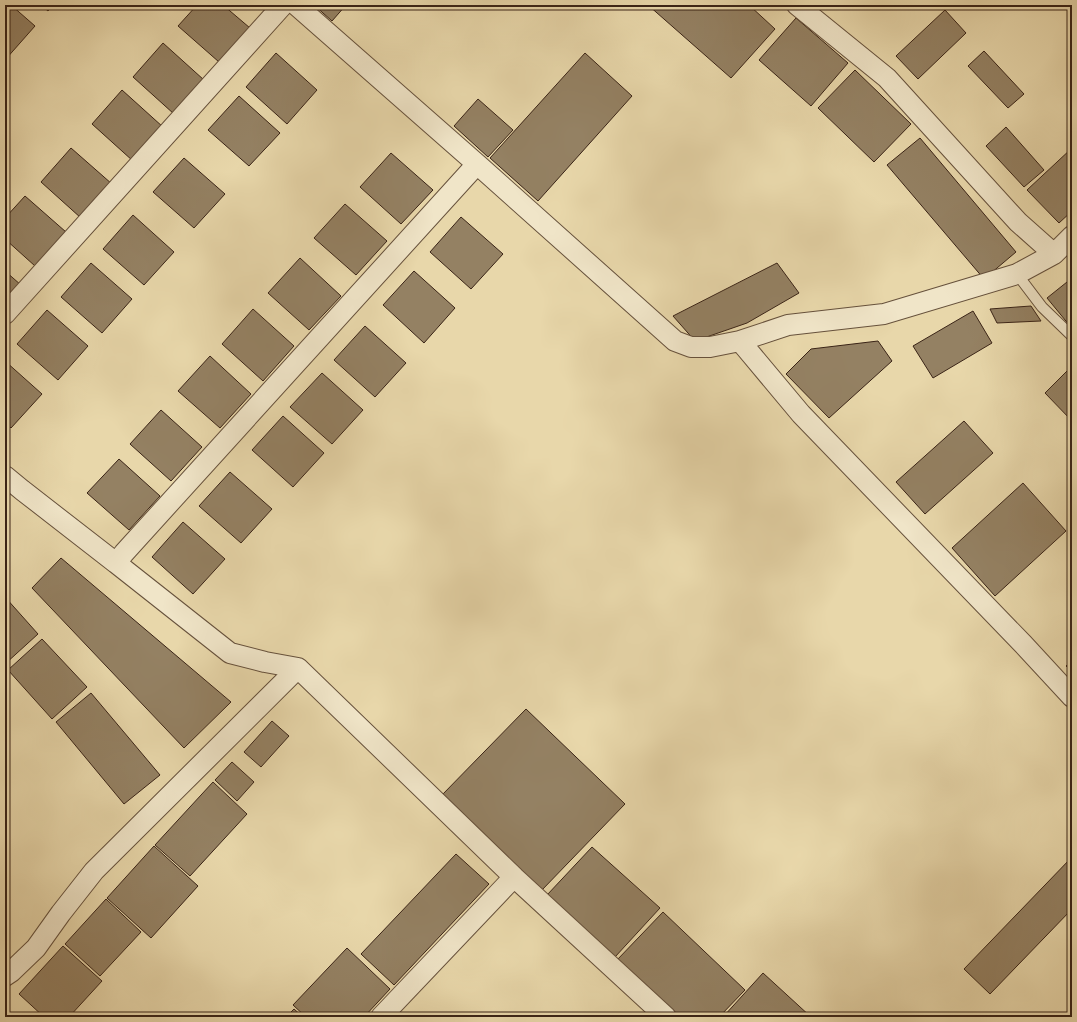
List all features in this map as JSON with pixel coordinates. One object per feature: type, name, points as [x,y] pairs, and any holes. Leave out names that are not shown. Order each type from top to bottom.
[{"type":"street","points":[[5,314],[283,5]]},
{"type":"street","points":[[296,5],[675,341],[690,347],[710,347],[740,341],[788,325],[884,314],[1017,274],[1054,254],[1072,236]]},
{"type":"street","points":[[797,5],[887,78],[1018,222],[1054,254]]},
{"type":"street","points":[[116,563],[477,164]]},
{"type":"street","points":[[740,341],[801,414],[1072,697]]},
{"type":"street","points":[[5,476],[230,653],[298,668],[514,877],[666,1017]]},
{"type":"street","points":[[5,976],[36,948],[94,871],[298,668]]},
{"type":"street","points":[[381,1017],[514,877]]},
{"type":"lane","points":[[1017,274],[1042,306],[1072,336]]},
{"type":"building","points":[[5,5],[11,5],[35,26],[5,60]]},
{"type":"building","points":[[41,5],[53,5],[48,11]]},
{"type":"building","points":[[197,5],[223,5],[250,28],[219,62],[178,26]]},
{"type":"building","points":[[314,5],[346,5],[332,21]]},
{"type":"building","points":[[648,5],[749,5],[775,29],[731,78]]},
{"type":"building","points":[[945,10],[966,33],[918,79],[896,56]]},
{"type":"building","points":[[796,18],[848,63],[811,106],[759,60]]},
{"type":"building","points":[[163,43],[204,80],[174,114],[133,77]]},
{"type":"building","points":[[984,51],[1024,94],[1008,108],[968,66]]},
{"type":"building","points":[[276,53],[317,90],[287,124],[246,87]]},
{"type":"building","points":[[585,53],[632,96],[538,201],[490,158]]},
{"type":"building","points":[[855,70],[911,124],[874,162],[818,108]]},
{"type":"building","points":[[122,90],[163,127],[133,161],[92,124]]},
{"type":"building","points":[[239,96],[280,133],[249,166],[208,130]]},
{"type":"building","points":[[478,99],[513,130],[488,157],[454,126]]},
{"type":"building","points":[[1006,127],[1044,170],[1024,187],[986,146]]},
{"type":"building","points":[[920,138],[1016,252],[984,279],[887,165]]},
{"type":"building","points":[[71,148],[112,184],[81,218],[41,182]]},
{"type":"building","points":[[1072,148],[1072,211],[1059,223],[1027,190]]},
{"type":"building","points":[[391,153],[433,190],[401,224],[360,187]]},
{"type":"building","points":[[184,158],[225,194],[194,228],[153,192]]},
{"type":"building","points":[[25,196],[66,232],[35,266],[5,239],[5,218]]},
{"type":"building","points":[[345,204],[387,241],[356,275],[314,238]]},
{"type":"building","points":[[133,215],[174,252],[144,285],[103,249]]},
{"type":"building","points":[[461,217],[503,254],[471,289],[430,252]]},
{"type":"building","points":[[300,258],[341,296],[309,330],[268,293]]},
{"type":"building","points":[[91,263],[132,299],[102,333],[61,297]]},
{"type":"building","points":[[777,263],[799,293],[747,323],[695,341],[673,316]]},
{"type":"building","points":[[5,271],[21,285],[5,303]]},
{"type":"building","points":[[414,271],[455,308],[424,343],[383,305]]},
{"type":"building","points":[[1072,278],[1072,324],[1070,326],[1047,298]]},
{"type":"building","points":[[1031,306],[1041,321],[997,323],[990,309]]},
{"type":"building","points":[[253,309],[294,346],[263,381],[222,344]]},
{"type":"building","points":[[47,310],[88,346],[58,380],[17,344]]},
{"type":"building","points":[[973,311],[992,343],[933,378],[913,346]]},
{"type":"building","points":[[365,326],[406,363],[375,397],[334,360]]},
{"type":"building","points":[[878,341],[892,361],[829,418],[786,374],[811,349]]},
{"type":"building","points":[[210,356],[251,394],[220,428],[178,391]]},
{"type":"building","points":[[5,361],[42,394],[11,428],[5,422]]},
{"type":"building","points":[[1072,366],[1072,421],[1045,393]]},
{"type":"building","points":[[322,373],[363,410],[332,444],[290,407]]},
{"type":"building","points":[[161,410],[202,447],[171,481],[130,444]]},
{"type":"building","points":[[283,416],[324,453],[293,487],[252,450]]},
{"type":"building","points":[[964,421],[993,453],[925,514],[896,482]]},
{"type":"building","points":[[119,459],[160,496],[129,530],[87,493]]},
{"type":"building","points":[[230,472],[272,509],[241,543],[199,506]]},
{"type":"building","points":[[1023,483],[1066,531],[995,596],[952,548]]},
{"type":"building","points":[[183,522],[225,559],[193,594],[152,557]]},
{"type":"building","points":[[61,558],[231,702],[184,748],[32,588]]},
{"type":"building","points":[[5,597],[38,634],[5,664]]},
{"type":"building","points":[[42,639],[87,687],[52,719],[8,670]]},
{"type":"building","points":[[1072,660],[1072,672],[1066,666]]},
{"type":"building","points":[[91,693],[160,775],[124,804],[56,722]]},
{"type":"building","points":[[526,709],[625,804],[541,891],[442,795]]},
{"type":"building","points":[[272,721],[289,736],[261,767],[244,752]]},
{"type":"building","points":[[232,762],[254,782],[237,801],[215,780]]},
{"type":"building","points":[[213,782],[247,814],[190,876],[155,845]]},
{"type":"building","points":[[154,846],[198,886],[151,938],[107,898]]},
{"type":"building","points":[[592,847],[660,908],[615,957],[547,895]]},
{"type":"building","points":[[456,854],[489,884],[394,985],[361,954]]},
{"type":"building","points":[[1072,857],[1072,909],[990,994],[964,969]]},
{"type":"building","points":[[106,899],[141,932],[100,976],[65,944]]},
{"type":"building","points":[[663,912],[745,990],[719,1017],[678,1017],[617,960]]},
{"type":"building","points":[[63,946],[102,981],[69,1017],[44,1017],[19,994]]},
{"type":"building","points":[[347,948],[390,989],[364,1017],[306,1017],[293,1005]]},
{"type":"building","points":[[763,973],[811,1017],[723,1017]]},
{"type":"building","points":[[294,1009],[303,1017],[286,1017]]}]
